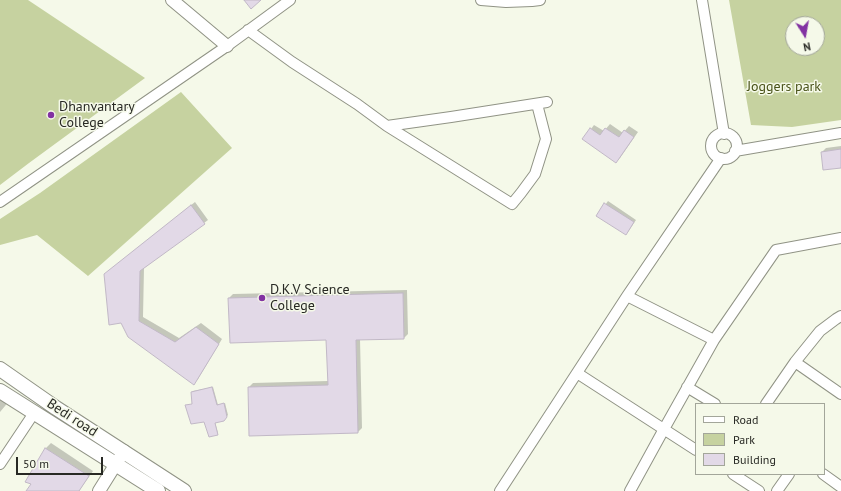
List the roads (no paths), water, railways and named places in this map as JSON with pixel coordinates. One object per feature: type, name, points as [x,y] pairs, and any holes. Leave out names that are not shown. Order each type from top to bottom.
[{"type":"main road","name":"Bedi road","points":[[0,369],[56,408],[184,491]]},
{"type":"main road","name":"Bedi road","points":[[0,391],[158,491]]},
{"type":"street","points":[[172,0],[227,46]]},
{"type":"street","points":[[0,202],[227,46],[290,0]]},
{"type":"street","points":[[481,0],[532,2],[540,0]]},
{"type":"street","points":[[702,0],[724,134]]},
{"type":"street","points":[[248,30],[292,62],[357,104],[387,126],[512,204],[535,174],[546,139],[542,103],[451,118],[387,126]]},
{"type":"street","points":[[735,151],[841,133]]},
{"type":"street","points":[[724,134],[728,134],[734,139],[736,147],[733,155],[721,158],[714,154],[711,147],[713,139],[716,136],[724,134]]},
{"type":"street","points":[[500,491],[721,158]]},
{"type":"street","points":[[630,491],[714,340],[776,250],[841,238]]},
{"type":"street","points":[[628,296],[714,340]]},
{"type":"street","points":[[767,403],[795,362],[820,331],[841,316]]},
{"type":"street","points":[[795,362],[841,394]]},
{"type":"street","points":[[577,373],[695,449]]},
{"type":"street","points":[[687,387],[714,403]]},
{"type":"street","points":[[0,464],[34,413]]},
{"type":"street","points":[[99,491],[124,451]]},
{"type":"street","points":[[735,475],[759,491]]},
{"type":"street","points":[[777,491],[788,475]]},
{"type":"street","points":[[824,475],[841,487]]},
{"type":"place","name":"Dhanvantary College","points":[[51,115]]},
{"type":"place","name":"D.K.V Science College","points":[[262,298]]},
{"type":"park label","name":"Joggers park","points":[[784,87]]}]
